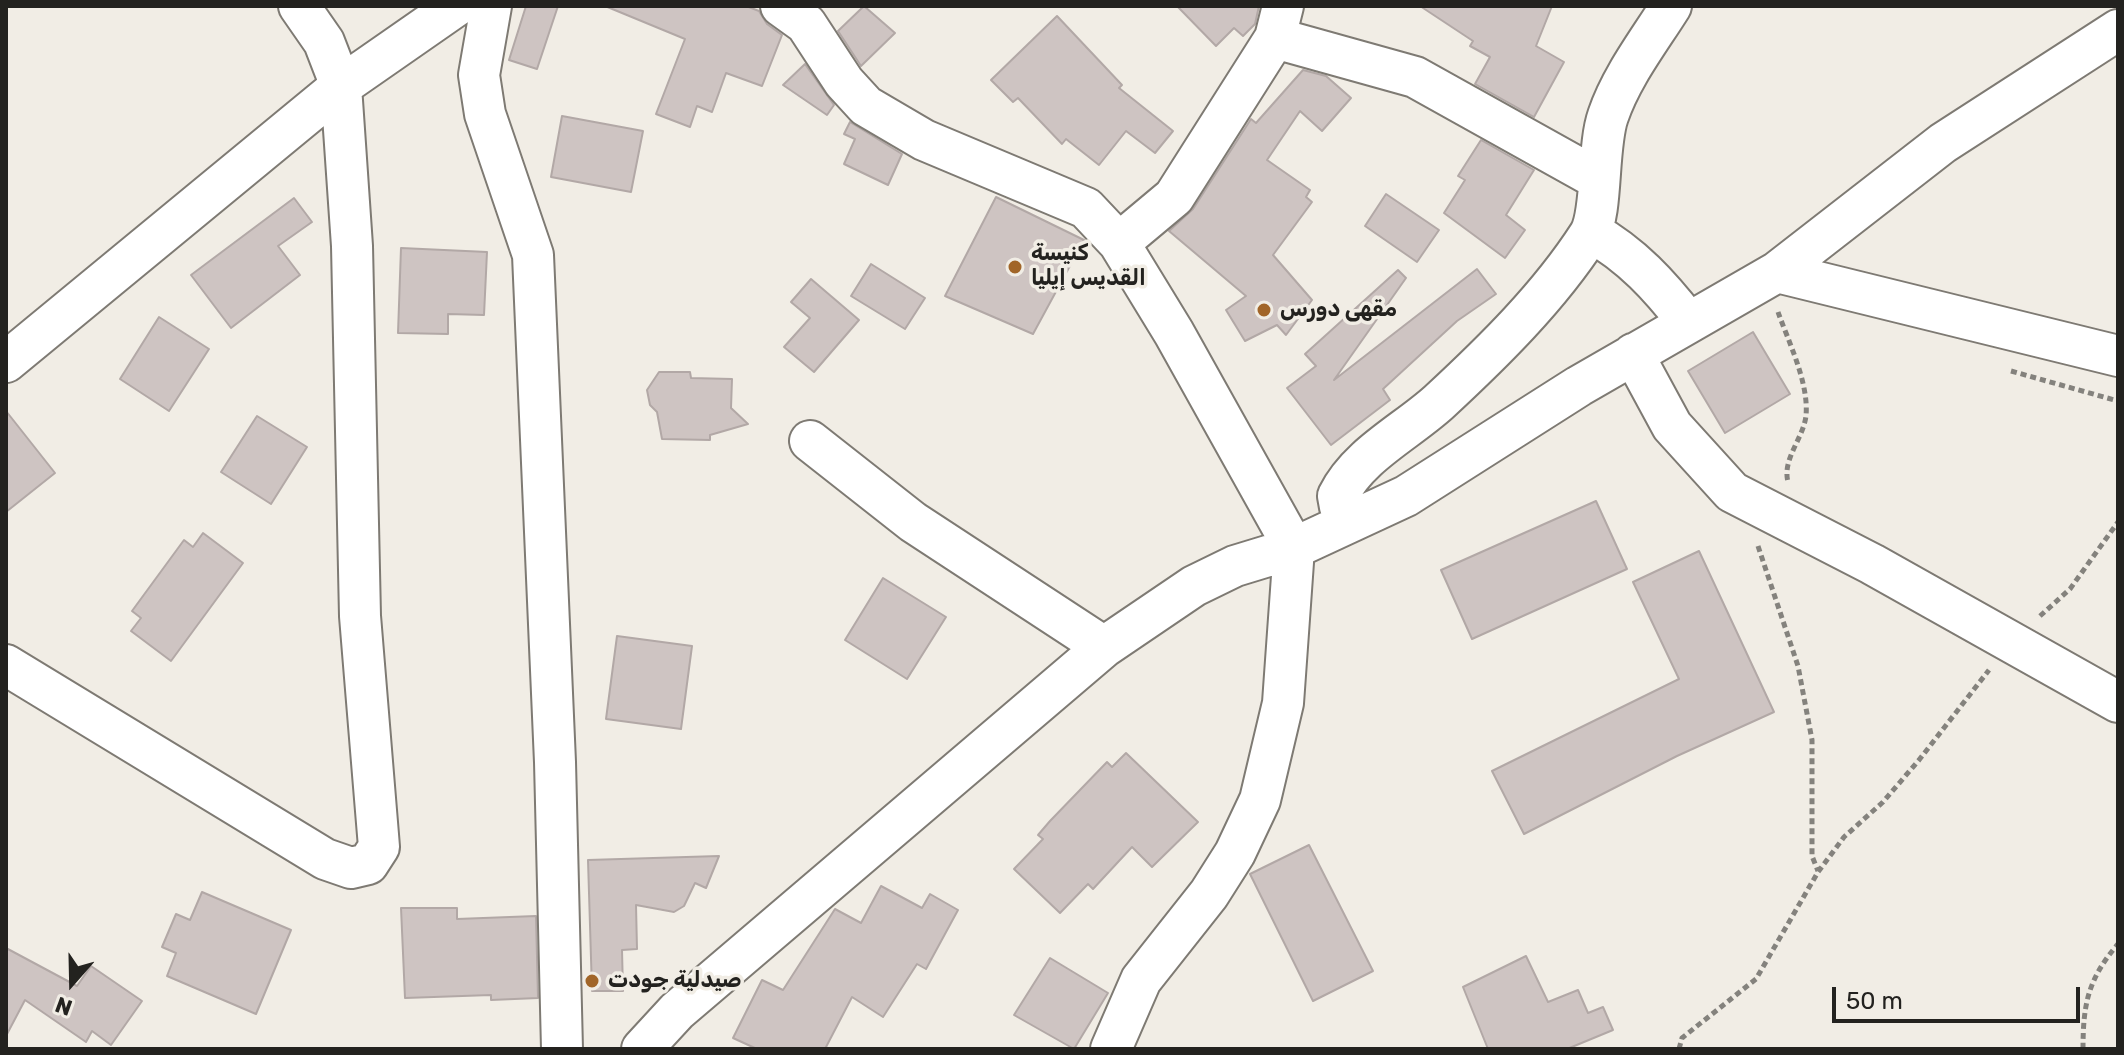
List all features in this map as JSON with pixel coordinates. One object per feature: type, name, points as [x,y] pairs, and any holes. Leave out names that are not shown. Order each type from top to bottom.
[{"type":"street","points":[[6,665],[325,859],[351,868],[368,864],[379,847],[360,616],[352,246],[341,86],[324,42],[299,6]]},
{"type":"street","points":[[6,362],[341,86],[456,6]]},
{"type":"street","points":[[491,6],[479,75],[481,88],[496,154],[517,201],[533,255],[555,762],[562,1049]]},
{"type":"street","points":[[781,6],[806,24],[844,82],[866,106],[924,140],[1086,208],[1119,243],[1174,333],[1294,548],[1283,703],[1260,800],[1235,853],[1209,894],[1141,980],[1111,1049]]},
{"type":"street","points":[[1350,522],[1340,507],[1338,496],[1352,473],[1437,404],[1490,353],[1529,311],[1591,232],[1608,116],[1627,77],[1671,6]]},
{"type":"street","points":[[1119,243],[1174,197],[1279,22],[1415,77],[1598,179]]},
{"type":"street","points":[[642,1049],[677,1011],[1104,647],[1194,586],[1235,566],[1294,548],[1406,496],[1633,354],[1777,272],[1943,143],[2118,30]]},
{"type":"street","points":[[1591,232],[1621,250],[1660,286],[1688,322]]},
{"type":"street","points":[[1777,272],[2118,356]]},
{"type":"street","points":[[1633,354],[1672,426],[1732,492],[2118,702]]},
{"type":"street","points":[[810,441],[913,522],[1104,647]]},
{"type":"path","points":[[1738,292],[1778,312],[1799,373],[1806,415],[1785,470],[1798,526]]},
{"type":"path","points":[[1732,492],[1761,552],[1798,666],[1812,740],[1812,856],[1818,872]]},
{"type":"path","points":[[1679,1049],[1682,1038],[1756,979],[1818,872],[1844,837],[1883,802],[1919,760],[2010,643],[2070,589],[2118,522]]},
{"type":"path","points":[[2083,1049],[2083,1009],[2098,968],[2118,944]]},
{"type":"building","points":[[526,6],[558,6],[537,69],[509,60]]},
{"type":"building","points":[[605,6],[746,6],[759,11],[767,24],[782,35],[762,86],[726,73],[712,112],[697,106],[690,127],[656,114],[685,39]]},
{"type":"building","points":[[864,6],[895,33],[861,66],[838,31]]},
{"type":"building","points":[[1177,6],[1259,6],[1255,24],[1243,36],[1234,28],[1216,46]]},
{"type":"building","points":[[1420,6],[1552,6],[1536,46],[1564,62],[1534,117],[1475,84],[1490,57],[1470,46],[1473,41]]},
{"type":"building","points":[[1057,16],[1122,85],[1119,88],[1173,131],[1155,153],[1126,131],[1099,165],[1066,139],[1062,144],[1018,98],[1013,102],[991,80]]},
{"type":"building","points":[[805,64],[834,105],[827,115],[783,85]]},
{"type":"building","points":[[1303,70],[1326,76],[1351,98],[1322,131],[1300,111],[1267,160],[1310,190],[1306,197],[1312,202],[1273,255],[1312,300],[1286,335],[1277,325],[1245,341],[1226,310],[1246,296],[1169,231],[1193,209],[1251,119],[1256,123]]},
{"type":"building","points":[[562,116],[643,131],[631,192],[551,177]]},
{"type":"building","points":[[850,122],[902,154],[888,185],[844,164],[855,139],[844,134]]},
{"type":"building","points":[[1481,140],[1534,170],[1506,215],[1525,230],[1505,258],[1444,213],[1465,180],[1458,176]]},
{"type":"building","points":[[1386,194],[1439,230],[1417,262],[1365,226]]},
{"type":"building","name":"كنيسة القديس إيليا","points":[[996,197],[1084,240],[1033,334],[945,296]]},
{"type":"building","points":[[294,198],[312,222],[278,246],[300,275],[231,328],[191,275]]},
{"type":"building","points":[[401,248],[487,252],[484,315],[448,314],[448,334],[398,333]]},
{"type":"building","points":[[871,264],[925,298],[905,329],[851,296]]},
{"type":"building","points":[[1477,269],[1496,294],[1457,321],[1383,389],[1390,400],[1331,445],[1287,388],[1316,366],[1305,354],[1398,270],[1406,278],[1334,380]]},
{"type":"building","points":[[811,279],[859,320],[814,372],[784,347],[810,318],[791,302]]},
{"type":"building","points":[[159,317],[209,349],[169,411],[120,379]]},
{"type":"building","points":[[1753,332],[1790,394],[1725,433],[1688,371]]},
{"type":"building","points":[[659,372],[690,372],[691,378],[732,379],[731,408],[748,424],[710,435],[710,440],[662,439],[657,412],[650,405],[647,390]]},
{"type":"building","points":[[6,411],[55,473],[6,512]]},
{"type":"building","points":[[257,416],[307,447],[271,504],[221,472]]},
{"type":"building","points":[[1596,501],[1627,569],[1472,639],[1441,570]]},
{"type":"building","points":[[203,533],[243,563],[171,661],[131,631],[141,618],[132,611],[184,540],[193,547]]},
{"type":"building","points":[[1699,551],[1774,712],[1677,756],[1524,834],[1492,771],[1679,679],[1633,582]]},
{"type":"building","points":[[883,578],[946,617],[907,679],[845,640]]},
{"type":"building","points":[[617,636],[692,646],[681,729],[606,719]]},
{"type":"building","points":[[1126,753],[1198,822],[1152,867],[1132,847],[1093,889],[1088,884],[1060,913],[1014,869],[1043,839],[1038,835],[1050,821],[1107,762],[1112,767]]},
{"type":"building","points":[[1309,845],[1373,971],[1313,1001],[1250,874]]},
{"type":"building","points":[[719,856],[706,888],[695,883],[684,906],[674,912],[636,905],[637,949],[622,950],[623,991],[592,991],[588,860]]},
{"type":"building","points":[[881,886],[922,908],[930,894],[958,910],[926,969],[917,964],[883,1017],[852,997],[825,1049],[757,1049],[733,1038],[762,980],[783,990],[835,909],[861,923]]},
{"type":"building","points":[[202,892],[291,930],[256,1014],[167,976],[176,953],[162,947],[176,914],[190,920]]},
{"type":"building","points":[[401,908],[457,908],[457,919],[536,916],[538,998],[491,1000],[491,995],[405,998]]},
{"type":"building","points":[[6,948],[77,986],[91,966],[142,1001],[111,1045],[92,1031],[86,1042],[25,1000],[6,1036]]},
{"type":"building","points":[[1526,956],[1548,1002],[1578,990],[1588,1013],[1603,1007],[1613,1030],[1567,1049],[1488,1049],[1463,987]]},
{"type":"building","points":[[1050,958],[1108,993],[1074,1049],[1014,1015]]},
{"type":"place","name":"كنيسة القديس إيليا","points":[[1015,267]]},
{"type":"place","name":"مقهى دورس","points":[[1264,310]]},
{"type":"place","name":"صيدلية جودت","points":[[592,981]]}]
